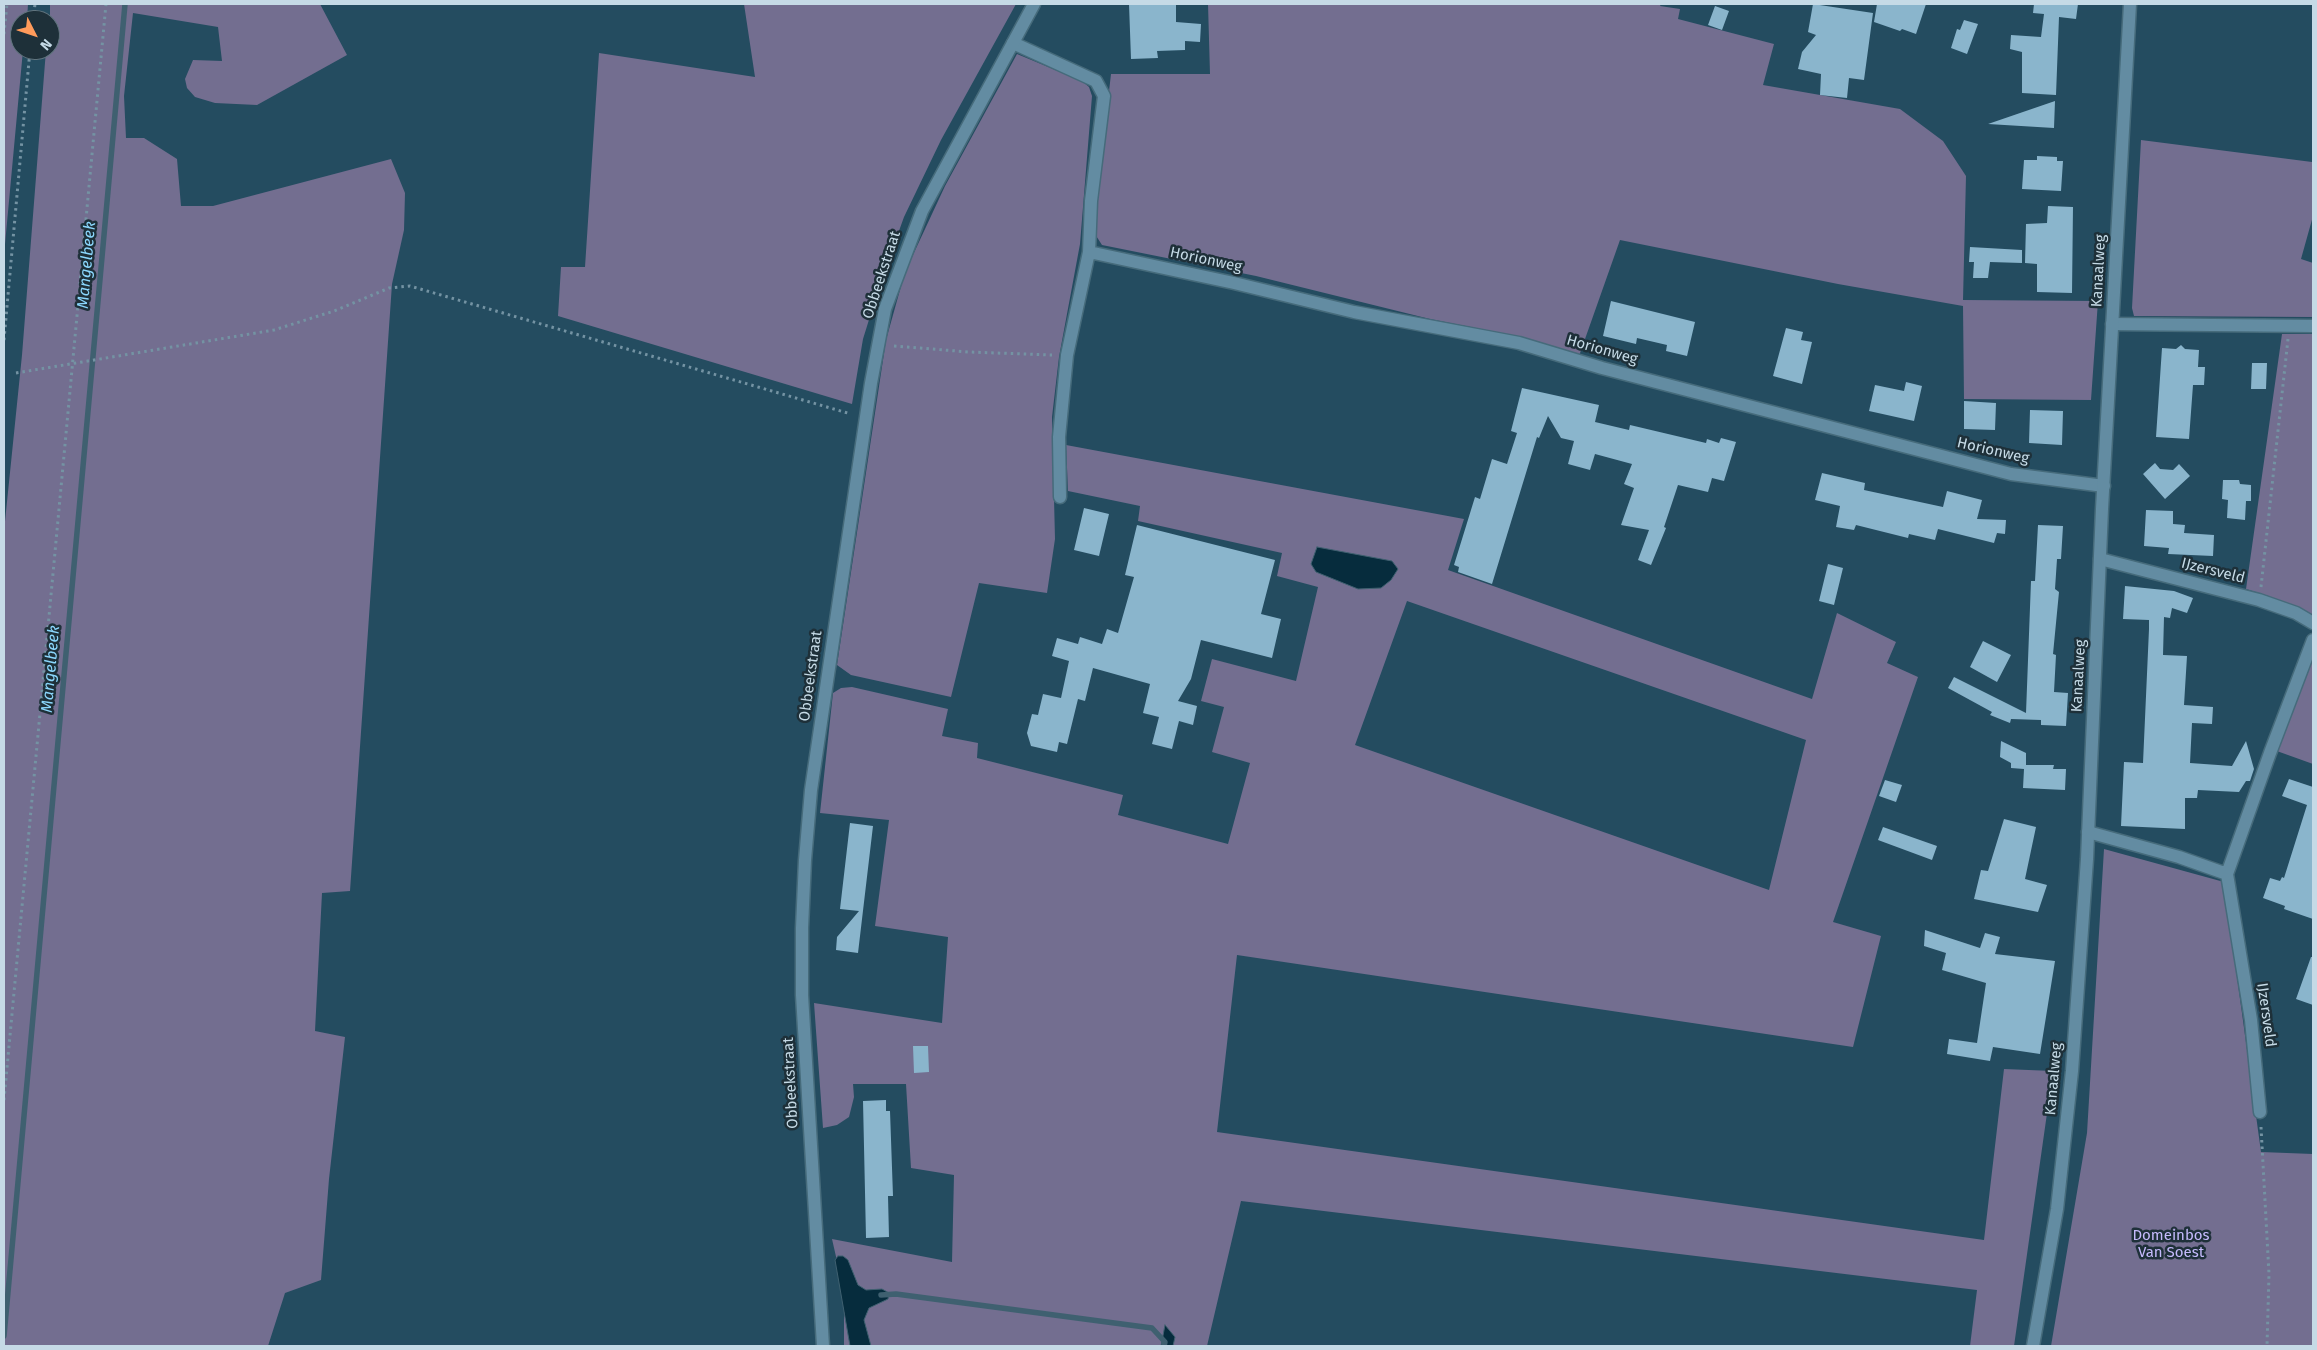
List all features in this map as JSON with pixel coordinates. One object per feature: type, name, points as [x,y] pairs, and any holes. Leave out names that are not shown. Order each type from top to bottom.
[{"type":"street","name":"Obbeekstraat","points":[[823,1346],[802,995],[805,860],[811,790],[866,419],[885,309],[922,211],[1034,4]]},
{"type":"street","name":"Kanaalweg","points":[[2033,1346],[2057,1210],[2071,1081],[2088,832],[2100,559],[2130,4]]},
{"type":"street","points":[[1013,43],[1096,81],[1104,96],[1091,201],[1089,252],[1067,355],[1059,437],[1060,497]]},
{"type":"street","name":"Horionweg","points":[[1089,252],[1234,283],[1354,312],[1519,343],[1602,368],[2011,474],[2104,486]]},
{"type":"street","points":[[2112,324],[2313,326]]},
{"type":"street","name":"IJzersveld","points":[[2100,559],[2260,600],[2296,613],[2313,624]]},
{"type":"street","name":"IJzersveld","points":[[2260,1112],[2251,1020],[2227,874],[2313,640]]},
{"type":"street","points":[[2088,832],[2179,857],[2227,874]]},
{"type":"path","points":[[4,34],[7,4]]},
{"type":"path","points":[[4,1100],[106,4]]},
{"type":"path","points":[[4,340],[29,60]]},
{"type":"path","points":[[16,373],[274,330],[334,311],[389,288],[410,286],[866,419]]},
{"type":"path","points":[[2260,600],[2289,326]]},
{"type":"path","points":[[878,345],[969,352],[1067,355]]},
{"type":"path","points":[[2260,1112],[2270,1274],[2267,1346]]},
{"type":"green space","points":[[4,4],[28,4],[28,10],[10,10],[10,60],[22,60],[4,255]]},
{"type":"green space","points":[[50,4],[320,4],[347,55],[257,105],[215,103],[195,97],[187,88],[185,79],[193,60],[222,61],[218,27],[133,13],[124,96],[126,138],[144,138],[177,159],[181,206],[213,206],[391,159],[405,193],[404,230],[392,284],[350,891],[322,893],[315,1031],[345,1037],[329,1179],[321,1280],[285,1293],[268,1346],[4,1346],[4,531],[22,355],[45,60],[60,60],[60,10],[50,10]]},
{"type":"green space","points":[[744,4],[1016,4],[941,140],[904,217],[863,339],[852,404],[558,316],[561,267],[585,267],[599,53],[755,77]]},
{"type":"green space","points":[[1208,4],[1661,4],[1660,6],[1680,9],[1678,19],[1774,44],[1763,85],[1900,109],[1943,141],[1966,176],[1963,300],[2098,301],[2091,400],[1964,399],[1963,306],[1838,284],[1620,240],[1579,356],[1511,335],[1430,319],[1256,276],[1102,245],[1093,231],[1111,74],[1210,74]]},
{"type":"green space","points":[[1017,54],[1082,81],[1089,87],[1092,96],[1080,244],[1059,357],[1052,417],[1055,539],[1047,593],[979,583],[951,697],[851,675],[837,665],[886,340],[905,272],[945,186]]},
{"type":"green space","points":[[2141,140],[2313,161],[2313,216],[2301,259],[2313,263],[2313,317],[2134,316],[2132,308]]},
{"type":"green space","points":[[2282,334],[2313,334],[2313,619],[2268,596],[2246,589]]},
{"type":"green space","points":[[1066,445],[1464,519],[1448,570],[1812,699],[1837,613],[1896,642],[1887,663],[1918,677],[1833,922],[1881,936],[1853,1047],[1237,955],[1217,1132],[1984,1240],[2004,1069],[2053,1071],[2014,1346],[1970,1346],[1977,1290],[1241,1201],[1207,1346],[844,1346],[844,1292],[832,1239],[952,1262],[954,1175],[911,1168],[906,1084],[853,1084],[854,1097],[849,1117],[837,1125],[823,1128],[814,1003],[942,1023],[948,937],[875,926],[889,820],[820,813],[833,693],[841,688],[852,687],[948,709],[942,736],[978,743],[977,758],[1123,795],[1118,815],[1228,844],[1250,763],[1212,752],[1224,707],[1201,701],[1212,659],[1296,681],[1318,587],[1277,576],[1282,553],[1138,521],[1140,506],[1068,491]],"holes":[[[1407,601],[1806,740],[1769,890],[1355,745]]]},
{"type":"green space","points":[[2313,659],[2313,764],[2274,750]]},
{"type":"green space","name":"Domeinbos Van Soest","points":[[2104,849],[2224,882],[2261,1152],[2313,1154],[2313,1346],[2051,1346],[2087,1133]]},
{"type":"water","points":[[1317,547],[1392,561],[1398,569],[1391,580],[1381,588],[1358,589],[1316,572],[1311,564]]},
{"type":"water","points":[[838,1256],[843,1256],[848,1260],[858,1285],[866,1290],[882,1289],[889,1293],[888,1299],[869,1308],[864,1320],[871,1346],[850,1346],[835,1260]]},
{"type":"water","points":[[1165,1325],[1175,1337],[1173,1346],[1161,1346]]},
{"type":"building","points":[[1129,4],[1176,4],[1176,22],[1201,24],[1200,42],[1185,41],[1185,50],[1157,51],[1158,58],[1131,59]]},
{"type":"building","points":[[1813,4],[1873,13],[1864,80],[1849,78],[1847,98],[1820,95],[1821,74],[1798,69],[1802,52],[1816,35],[1808,32]]},
{"type":"building","points":[[1877,4],[1926,4],[1916,34],[1902,29],[1900,31],[1874,22]]},
{"type":"building","points":[[2034,4],[2078,4],[2076,19],[2059,17],[2056,95],[2022,93],[2022,52],[2010,49],[2011,35],[2041,37],[2044,14],[2033,13]]},
{"type":"building","points":[[1715,6],[1729,11],[1722,30],[1708,25]]},
{"type":"building","points":[[1964,20],[1978,24],[1967,54],[1951,48],[1957,29],[1960,30]]},
{"type":"building","points":[[2055,101],[2054,128],[1988,124]]},
{"type":"building","points":[[2037,156],[2057,157],[2057,161],[2063,161],[2061,191],[2022,189],[2024,160],[2037,160]]},
{"type":"building","points":[[2048,206],[2073,207],[2072,293],[2037,292],[2037,264],[2025,263],[2026,224],[2047,223]]},
{"type":"building","points":[[1970,247],[2022,250],[2022,263],[1990,262],[1988,278],[1973,278],[1974,262],[1969,262]]},
{"type":"building","points":[[1611,301],[1695,322],[1687,356],[1666,351],[1667,345],[1637,338],[1636,344],[1603,336]]},
{"type":"building","points":[[1786,328],[1803,332],[1801,340],[1812,342],[1802,384],[1773,376]]},
{"type":"building","points":[[2181,345],[2185,349],[2199,350],[2198,367],[2205,367],[2204,385],[2193,385],[2189,439],[2156,437],[2162,348],[2176,349]]},
{"type":"building","points":[[2252,363],[2267,363],[2266,389],[2251,389]]},
{"type":"building","points":[[1906,382],[1922,386],[1914,421],[1869,411],[1875,385],[1904,391]]},
{"type":"building","points":[[1522,388],[1599,405],[1595,422],[1629,430],[1630,425],[1706,443],[1707,439],[1719,443],[1721,438],[1736,442],[1724,481],[1712,478],[1708,492],[1678,485],[1664,527],[1666,528],[1651,565],[1638,560],[1649,530],[1621,525],[1634,488],[1624,484],[1632,464],[1595,454],[1590,470],[1568,464],[1574,441],[1561,438],[1548,416],[1539,438],[1537,437],[1492,584],[1458,572],[1459,567],[1454,565],[1475,497],[1480,499],[1492,459],[1507,464],[1517,433],[1511,431]]},
{"type":"building","points":[[1964,401],[1996,403],[1995,430],[1964,429]]},
{"type":"building","points":[[2030,410],[2063,411],[2062,445],[2029,443]]},
{"type":"building","points":[[2155,463],[2160,469],[2173,470],[2179,464],[2190,476],[2165,499],[2143,474]]},
{"type":"building","points":[[1822,473],[1865,483],[1864,490],[1943,507],[1947,491],[1982,500],[1977,519],[2006,520],[2005,534],[1997,533],[1994,543],[1938,529],[1935,540],[1909,534],[1908,538],[1856,525],[1854,530],[1836,527],[1840,506],[1815,500]]},
{"type":"building","points":[[2223,480],[2239,480],[2240,484],[2251,485],[2251,501],[2246,501],[2245,520],[2227,518],[2228,500],[2222,499]]},
{"type":"building","points":[[1084,508],[1109,514],[1099,556],[1074,550]]},
{"type":"building","points":[[2146,510],[2173,511],[2173,524],[2185,525],[2184,533],[2214,535],[2213,556],[2168,554],[2169,548],[2144,546]]},
{"type":"building","points":[[1137,525],[1275,560],[1261,614],[1281,619],[1272,658],[1201,640],[1191,679],[1178,701],[1197,706],[1193,725],[1179,721],[1172,749],[1152,744],[1159,717],[1143,713],[1150,684],[1093,668],[1085,701],[1078,699],[1067,744],[1059,742],[1057,752],[1031,746],[1027,733],[1032,714],[1038,715],[1043,694],[1061,698],[1069,661],[1052,656],[1057,638],[1078,644],[1080,637],[1102,644],[1107,629],[1118,633],[1134,577],[1125,575]]},
{"type":"building","points":[[2038,525],[2063,526],[2061,559],[2057,559],[2055,589],[2059,592],[2053,654],[2056,655],[2054,692],[2068,693],[2066,726],[2041,725],[2041,720],[2011,719],[2010,723],[1990,715],[1992,712],[1948,688],[1954,677],[2026,713],[2031,581],[2035,581]]},
{"type":"building","points":[[1828,564],[1843,568],[1834,605],[1819,601]]},
{"type":"building","points":[[2125,586],[2174,591],[2193,598],[2187,613],[2172,608],[2170,618],[2164,617],[2163,655],[2187,656],[2184,705],[2213,707],[2212,724],[2192,723],[2190,763],[2232,766],[2246,741],[2254,769],[2250,781],[2246,781],[2239,792],[2198,790],[2197,798],[2185,798],[2185,829],[2121,826],[2124,762],[2143,763],[2149,629],[2149,620],[2123,619]]},
{"type":"building","points":[[1983,641],[2011,655],[1997,682],[1970,667]]},
{"type":"building","points":[[2001,741],[2026,753],[2026,765],[2054,765],[2053,769],[2066,769],[2065,790],[2023,788],[2024,769],[2011,768],[2011,763],[2000,757]]},
{"type":"building","points":[[2289,779],[2313,787],[2313,919],[2284,909],[2285,906],[2263,898],[2270,878],[2280,881],[2282,877],[2284,878],[2307,805],[2282,796]]},
{"type":"building","points":[[1885,780],[1902,785],[1896,802],[1879,796]]},
{"type":"building","points":[[2004,819],[2036,827],[2025,879],[2047,885],[2038,912],[1974,899],[1981,870],[1988,871]]},
{"type":"building","points":[[850,823],[873,826],[858,953],[836,950],[837,937],[859,911],[840,909]]},
{"type":"building","points":[[1883,827],[1937,846],[1932,860],[1878,840]]},
{"type":"building","points":[[1925,930],[1980,948],[1985,933],[2000,937],[1995,954],[2055,961],[2040,1054],[1993,1047],[1990,1061],[1947,1054],[1949,1039],[1977,1043],[1986,983],[1942,970],[1946,953],[1924,946]]},
{"type":"building","points":[[2311,957],[2313,957],[2313,1005],[2296,999]]},
{"type":"building","points":[[913,1046],[928,1046],[929,1072],[914,1073]]},
{"type":"building","points":[[886,1100],[886,1111],[890,1111],[893,1196],[888,1196],[889,1237],[866,1238],[863,1101]]},
{"type":"waterway","name":"Mangelbeek","points":[[4,1336],[125,4]]},
{"type":"waterway","points":[[881,1295],[896,1294],[1152,1328],[1165,1342],[1164,1346]]}]
